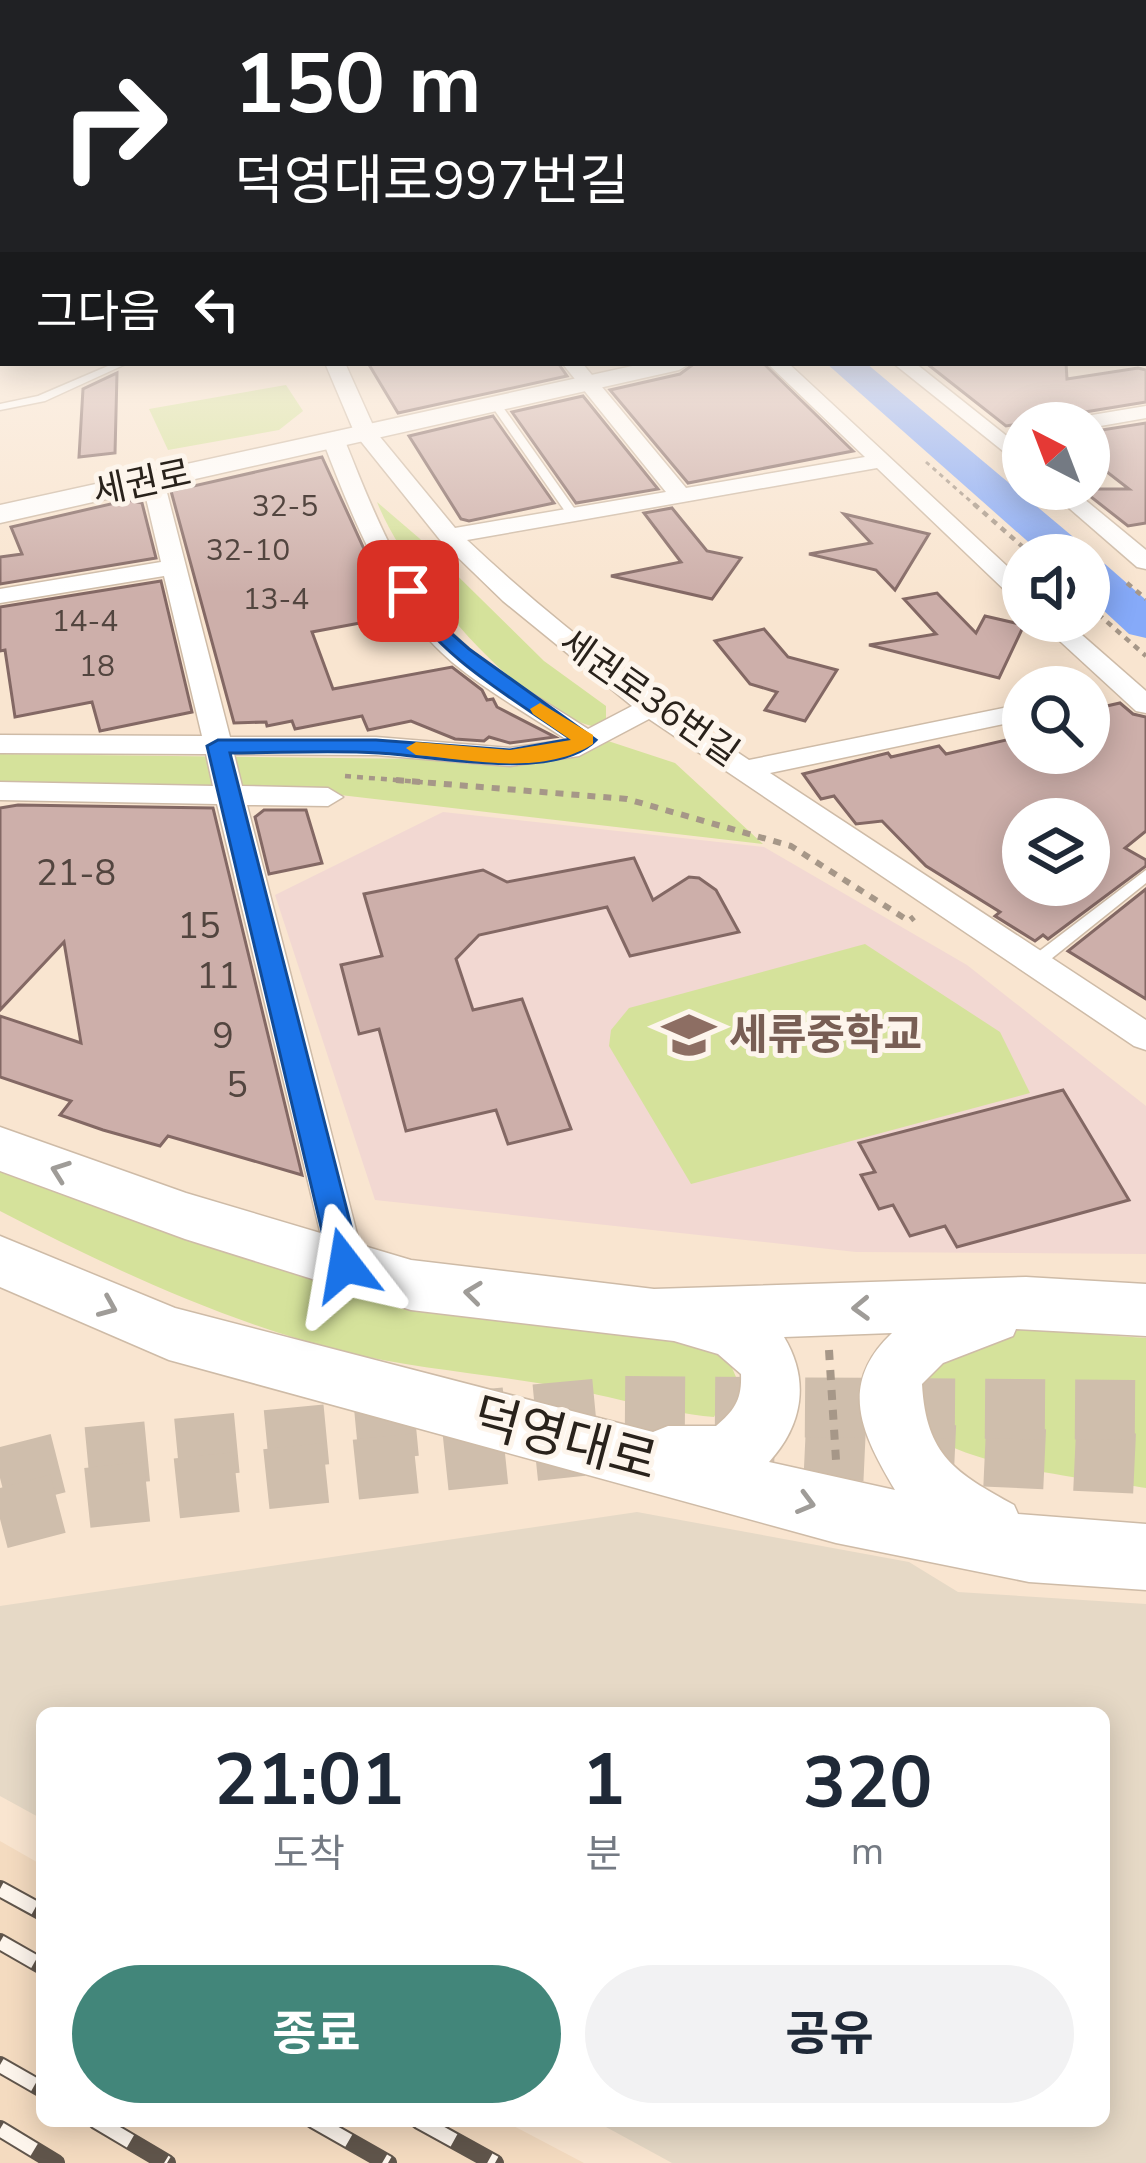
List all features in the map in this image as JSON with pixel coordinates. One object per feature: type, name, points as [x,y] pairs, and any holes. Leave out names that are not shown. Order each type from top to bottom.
[{"type":"main road","points":[[0,1149],[185,1216],[411,1285],[654,1315],[733,1330],[760,1349],[772,1377],[763,1425],[724,1455],[625,1456]]},
{"type":"main road","name":"덕영대로","points":[[0,1261],[169,1333],[836,1511],[1029,1549],[1146,1557]]},
{"type":"main road","points":[[654,1315],[1026,1303],[1146,1310]]},
{"type":"main road","points":[[1026,1303],[922,1344],[892,1374],[893,1429],[934,1496],[1029,1549]]},
{"type":"street","name":"세권로36번길","points":[[347,391],[366,434],[448,536],[512,596],[650,707],[744,770],[1002,716]]},
{"type":"street","name":"세권로","points":[[0,514],[496,405],[534,391]]},
{"type":"street","points":[[594,391],[682,497]]},
{"type":"street","points":[[807,391],[1002,574]]},
{"type":"street","points":[[938,391],[1002,441]]},
{"type":"street","points":[[1110,418],[1146,412]]},
{"type":"street","points":[[997,437],[1002,436]]},
{"type":"street","points":[[334,441],[376,543],[428,623],[462,654],[586,740]]},
{"type":"street","points":[[448,536],[881,461]]},
{"type":"street","points":[[153,481],[345,1265]]},
{"type":"street","points":[[1083,510],[1146,562]]},
{"type":"street","points":[[9,595],[174,567]]},
{"type":"street","points":[[1079,642],[1141,691]]},
{"type":"street","points":[[1110,695],[1141,691]]},
{"type":"street","points":[[0,745],[376,746],[510,757],[569,750],[650,707]]},
{"type":"street","points":[[744,770],[1146,1037]]},
{"type":"street","points":[[0,791],[227,792],[334,786]]},
{"type":"lane","points":[[0,407],[59,391]]},
{"type":"lane","points":[[496,405],[573,515]]},
{"type":"lane","points":[[1035,963],[1146,874]]},
{"type":"path","points":[[1110,624],[1146,656]]},
{"type":"path","points":[[334,786],[627,799],[791,847],[909,921],[940,900]]},
{"type":"path","points":[[829,1342],[836,1460]]},
{"type":"shaded area","name":"세류중학교","points":[[443,812],[764,847],[967,965],[1146,1106],[1146,1254],[856,1252],[375,1200],[275,895]]},
{"type":"shaded area","points":[[637,1512],[909,1562],[958,1592],[1146,1604],[1146,2163],[672,2163],[606,2127],[1110,2127],[1110,1707],[36,1707],[36,1816],[0,1796],[0,1606]]},
{"type":"shaded area","points":[[0,1841],[36,1862],[36,2127],[515,2127],[584,2163],[0,2163]]},
{"type":"green space","points":[[252,391],[290,391],[303,411],[279,430],[168,450],[149,409]]},
{"type":"green space","points":[[377,502],[544,661],[606,706],[606,719],[596,727],[565,715],[499,668],[412,566]]},
{"type":"green space","points":[[605,740],[675,763],[763,844],[280,788],[0,782],[0,754],[508,760]]},
{"type":"green space","points":[[865,944],[1000,1032],[1030,1093],[691,1184],[609,1046],[611,1030],[629,1008]]},
{"type":"green space","points":[[0,1168],[704,1332],[724,1349],[736,1377],[714,1417],[544,1384],[395,1362],[301,1340],[169,1292],[0,1211]]},
{"type":"green space","points":[[987,1327],[1146,1338],[1146,1488],[993,1461],[939,1440],[924,1427],[913,1381]]},
{"type":"building","points":[[83,391],[117,391],[115,453],[79,457]]},
{"type":"building","points":[[385,391],[499,391],[398,413]]},
{"type":"building","points":[[611,391],[792,391],[853,451],[688,483]]},
{"type":"building","points":[[961,391],[1146,391],[1146,402],[1110,408],[1110,402],[1002,402],[1002,423]]},
{"type":"building","points":[[583,396],[658,489],[576,503],[512,412]]},
{"type":"building","points":[[493,416],[554,503],[461,519],[409,436]]},
{"type":"building","points":[[1146,423],[1146,523],[1128,526],[1108,510],[1110,489],[1129,489],[1110,474],[1110,429]]},
{"type":"building","points":[[322,457],[370,562],[403,615],[312,632],[333,689],[452,667],[497,707],[555,737],[510,743],[489,737],[484,741],[455,739],[411,721],[368,730],[362,716],[295,729],[292,721],[267,726],[266,722],[234,723],[171,491]]},
{"type":"building","points":[[128,500],[142,503],[156,558],[0,584],[0,557],[22,554],[11,527]]},
{"type":"building","points":[[672,508],[707,551],[741,558],[712,599],[611,576],[681,562],[644,513]]},
{"type":"building","points":[[844,514],[929,534],[895,590],[876,570],[809,554],[871,543]]},
{"type":"building","points":[[161,581],[192,712],[100,731],[92,702],[15,717],[5,650],[0,651],[0,607]]},
{"type":"building","points":[[937,593],[976,633],[985,616],[1002,620],[1002,642],[1016,642],[999,678],[869,645],[936,634],[904,599]]},
{"type":"building","points":[[764,629],[788,657],[837,670],[805,721],[765,710],[777,692],[750,684],[715,641]]},
{"type":"building","points":[[1120,703],[1146,717],[1146,831],[1125,848],[1146,860],[1146,866],[1110,893],[1110,798],[1002,798],[1002,906],[1092,906],[1048,939],[1043,935],[1035,941],[995,916],[1000,912],[926,866],[882,821],[856,824],[834,796],[821,799],[803,774],[888,753],[891,757],[939,746],[946,754],[1002,741],[1002,774],[1110,774],[1110,705]]},
{"type":"building","points":[[0,808],[213,808],[302,1175],[168,1136],[160,1146],[103,1130],[60,1115],[71,1101],[0,1077],[0,1016],[81,1043],[64,942],[0,1010]]},
{"type":"building","points":[[264,810],[306,810],[322,863],[269,874],[255,817]]},
{"type":"building","points":[[634,858],[653,900],[689,877],[699,878],[716,890],[739,932],[630,956],[607,907],[479,935],[456,959],[473,1010],[522,999],[571,1129],[508,1144],[496,1110],[406,1131],[379,1029],[359,1034],[341,965],[382,956],[364,894],[483,870],[507,882]]},
{"type":"building","points":[[1146,889],[1146,999],[1068,951]]},
{"type":"building","points":[[1063,1090],[1129,1200],[957,1247],[945,1226],[910,1236],[893,1205],[879,1209],[861,1175],[875,1172],[859,1143]]},
{"type":"waterway","points":[[877,391],[1044,534]]},
{"type":"waterway","points":[[1110,592],[1146,624]]},
{"type":"tunnel","points":[[0,1478],[78,1458],[624,1406],[1146,1410]]},
{"type":"tunnel","points":[[715,1444],[1146,1464]]},
{"type":"tunnel","points":[[0,1519],[76,1499],[582,1446]]},
{"type":"railway","points":[[0,1889],[36,1909]]},
{"type":"railway","points":[[0,1942],[36,1963]]},
{"type":"railway","points":[[0,2065],[36,2086]]},
{"type":"railway","points":[[106,2127],[167,2163]]},
{"type":"railway","points":[[325,2127],[388,2163]]},
{"type":"railway","points":[[430,2127],[495,2163]]},
{"type":"railway","points":[[0,2129],[56,2163]]},
{"type":"slow traffic","points":[[416,748],[510,757],[569,750],[586,740],[540,709]]},
{"type":"place","name":"세류중학교","points":[[689,1035]]},
{"type":"route","points":[[345,1265],[218,746],[376,746],[510,757],[569,750],[586,740],[462,654],[428,623],[408,591]]}]
